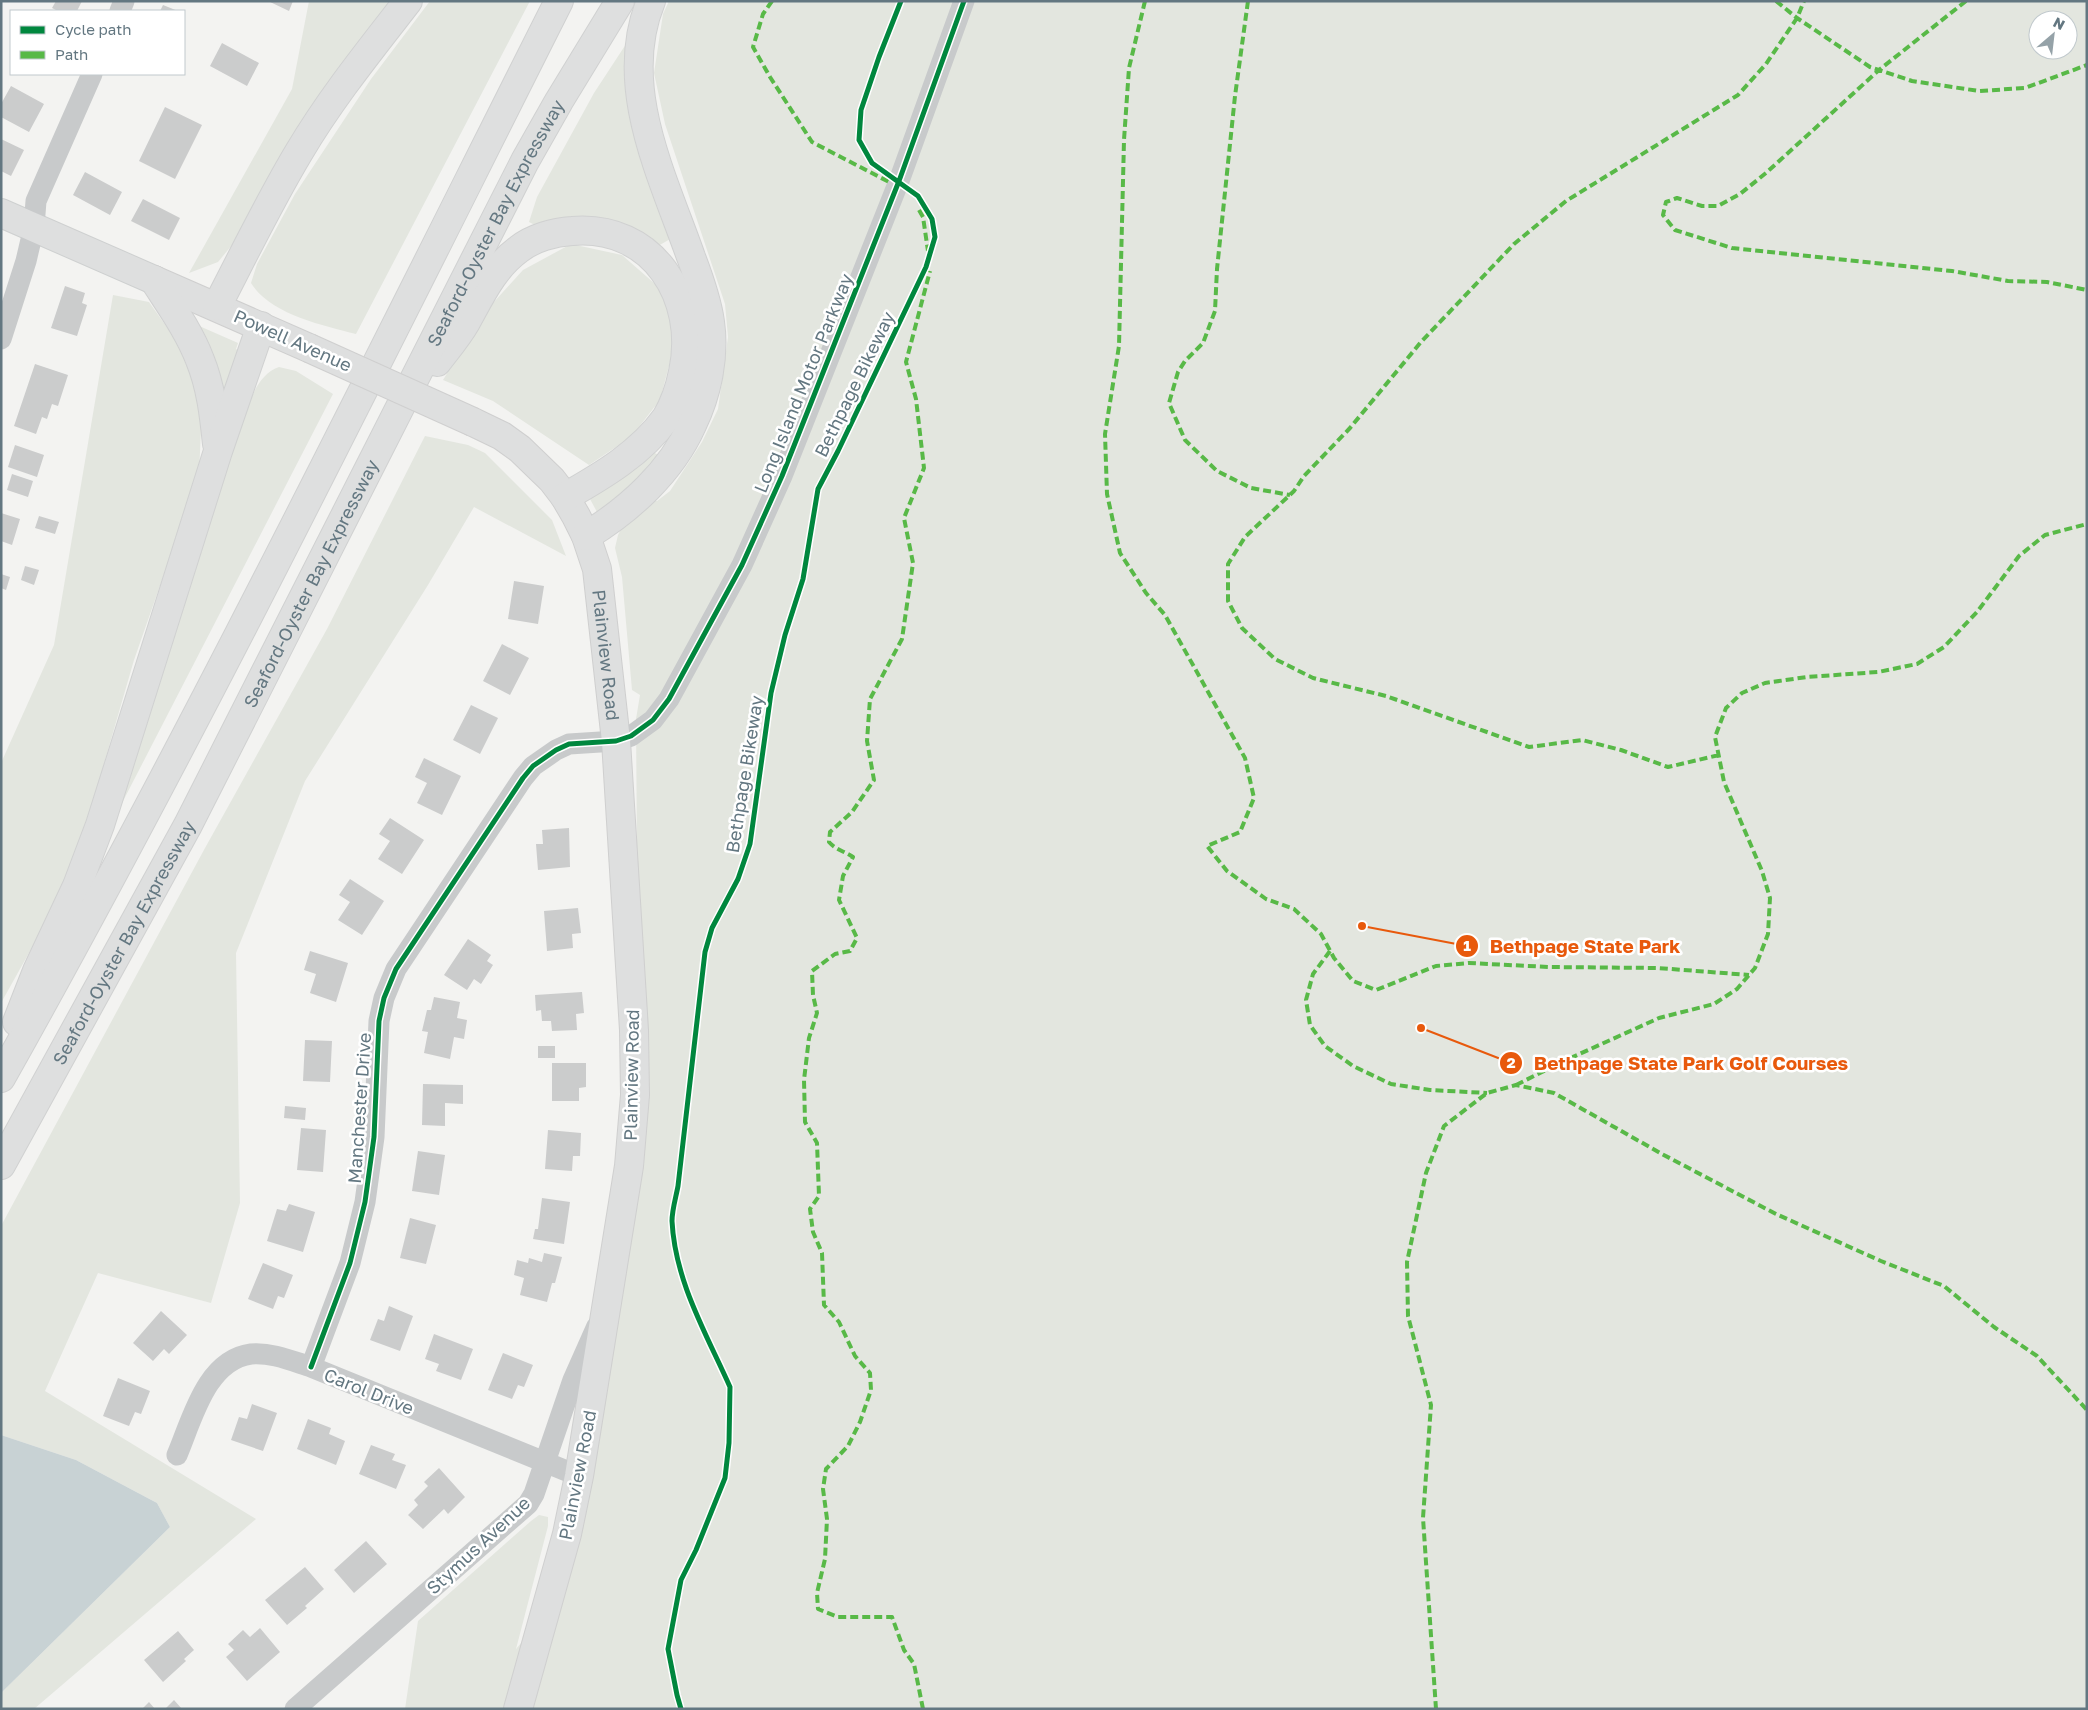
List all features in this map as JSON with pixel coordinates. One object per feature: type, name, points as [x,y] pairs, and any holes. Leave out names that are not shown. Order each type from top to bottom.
[{"type":"main road","points":[[217,306],[262,216],[300,150],[346,81],[408,1]]},
{"type":"main road","points":[[1,1078],[110,881],[209,692],[560,1]]},
{"type":"main road","name":"Seaford-Oyster Bay Expressway","points":[[1,1166],[188,825],[525,161],[620,1]]},
{"type":"main road","points":[[586,536],[617,515],[658,476],[677,454],[703,399],[710,362],[712,344],[707,304],[650,140],[639,93],[640,48],[643,26],[651,1]]},
{"type":"main road","name":"Powell Avenue","points":[[1,213],[217,306],[502,436],[536,463],[565,497]]},
{"type":"main road","points":[[386,435],[465,323],[487,283],[508,258],[534,240],[565,231],[582,230],[613,235],[627,241],[656,262],[675,288],[686,320],[687,341],[685,361],[675,400],[667,416],[656,430],[616,466],[565,497]]},
{"type":"main road","points":[[154,280],[200,359],[211,397],[218,451]]},
{"type":"main road","points":[[1,1063],[36,971],[78,886],[100,825],[218,451],[261,326]]},
{"type":"main road","name":"Plainview Road","points":[[518,1709],[567,1534],[579,1476],[629,1166],[635,1095],[634,1030],[616,741],[600,588],[597,569],[586,536],[565,497]]},
{"type":"street","name":"Long Island Motor Parkway","points":[[616,741],[631,736],[653,720],[670,699],[742,565],[782,476],[899,181],[964,1]]},
{"type":"street","points":[[1,339],[26,261],[34,227],[36,201],[92,75]]},
{"type":"street","name":"Manchester Drive","points":[[311,1367],[350,1263],[366,1202],[374,1137],[379,1021],[384,998],[396,969],[533,766],[556,750],[569,744],[616,741]]},
{"type":"street","name":"Stymus Avenue","points":[[296,1709],[528,1504],[534,1494],[573,1380],[605,1308]]},
{"type":"street","name":"Carol Drive","points":[[177,1455],[205,1389],[213,1376],[235,1359],[251,1354],[269,1355],[311,1367],[579,1476]]},
{"type":"shaded area","points":[[309,1],[390,1],[347,58],[237,239],[218,262],[189,273],[292,89]]},
{"type":"shaded area","points":[[430,1],[530,1],[356,334],[298,317],[271,303],[251,283],[257,264],[295,194],[371,79]]},
{"type":"shaded area","points":[[669,1],[2087,1],[2087,1709],[405,1709],[418,1621],[539,1515],[548,1517],[548,1526],[516,1649],[545,1615],[639,1133],[636,719],[640,695],[632,690],[622,577],[615,548],[618,535],[624,523],[642,513],[654,500],[657,501],[670,491],[702,442],[718,409],[728,337],[725,304],[665,124],[654,73],[663,14]]},
{"type":"shaded area","points":[[630,38],[672,238],[658,246],[619,225],[588,216],[573,217],[535,225],[529,222],[537,197],[594,93]]},
{"type":"shaded area","points":[[571,244],[622,255],[662,290],[677,335],[660,400],[631,437],[589,465],[493,401],[443,380],[484,313],[523,270]]},
{"type":"shaded area","points":[[113,295],[149,302],[195,367],[201,430],[199,474],[134,660],[99,781],[63,892],[1,1003],[1,763],[54,645]]},
{"type":"shaded area","points":[[197,325],[238,343],[236,349],[243,354],[224,410]]},
{"type":"shaded area","points":[[279,367],[296,371],[333,394],[121,805],[119,801],[241,423],[259,383],[271,371]]},
{"type":"shaded area","points":[[425,436],[468,445],[485,453],[552,520],[566,556],[474,507],[428,585],[305,781],[236,953],[240,1203],[211,1303],[98,1273],[45,1391],[256,1519],[34,1709],[1,1709],[1,1693],[170,1527],[157,1503],[76,1460],[1,1435],[1,1226],[205,848],[327,629]]},
{"type":"shaded area","points":[[653,452],[664,458],[603,513],[597,512],[590,499],[595,493]]},
{"type":"shaded area","points":[[1,1435],[76,1460],[157,1503],[170,1527],[1,1693]]},
{"type":"building","points":[[56,1],[82,1],[78,10],[56,10],[52,8]]},
{"type":"building","points":[[268,1],[293,1],[289,11]]},
{"type":"building","points":[[163,5],[176,10],[160,10]]},
{"type":"building","points":[[222,43],[259,63],[247,86],[210,66]]},
{"type":"building","points":[[11,86],[44,104],[29,132],[1,117],[1,104]]},
{"type":"building","points":[[165,107],[202,125],[175,179],[139,161]]},
{"type":"building","points":[[1,139],[24,150],[11,176],[1,171]]},
{"type":"building","points":[[85,172],[122,192],[110,215],[73,195]]},
{"type":"building","points":[[143,199],[180,218],[169,240],[131,221]]},
{"type":"building","points":[[65,286],[85,293],[82,303],[87,305],[77,336],[51,328]]},
{"type":"building","points":[[35,364],[68,375],[58,406],[52,404],[47,419],[42,417],[36,434],[14,426]]},
{"type":"building","points":[[15,445],[44,455],[37,477],[8,467]]},
{"type":"building","points":[[12,474],[33,481],[28,497],[7,490]]},
{"type":"building","points":[[1,513],[20,519],[12,545],[1,541]]},
{"type":"building","points":[[39,516],[59,522],[55,534],[35,528]]},
{"type":"building","points":[[25,566],[39,570],[34,585],[21,580]]},
{"type":"building","points":[[1,574],[10,577],[6,590],[1,588]]},
{"type":"building","points":[[514,581],[544,586],[538,624],[508,619]]},
{"type":"building","points":[[502,644],[529,658],[510,695],[483,681]]},
{"type":"building","points":[[471,705],[498,718],[480,754],[453,740]]},
{"type":"building","points":[[424,758],[461,776],[442,815],[417,803],[427,783],[415,777]]},
{"type":"building","points":[[390,818],[424,840],[402,874],[378,859],[390,841],[379,834]]},
{"type":"building","points":[[569,828],[570,867],[538,870],[536,844],[543,844],[542,830]]},
{"type":"building","points":[[350,879],[384,901],[362,935],[338,920],[350,902],[339,895]]},
{"type":"building","points":[[578,908],[581,933],[572,934],[573,948],[547,951],[544,911]]},
{"type":"building","points":[[468,939],[491,955],[487,961],[493,965],[481,984],[474,979],[467,990],[444,975]]},
{"type":"building","points":[[310,951],[348,963],[336,1002],[310,993],[316,974],[304,970]]},
{"type":"building","points":[[582,992],[584,1013],[576,1014],[577,1030],[552,1031],[551,1021],[542,1021],[541,1010],[536,1011],[535,995]]},
{"type":"building","points":[[434,997],[460,1002],[457,1018],[467,1020],[464,1039],[454,1037],[450,1059],[424,1053],[428,1032],[422,1031],[427,1010],[431,1010]]},
{"type":"building","points":[[305,1040],[332,1041],[330,1082],[303,1081]]},
{"type":"building","points":[[538,1046],[555,1046],[555,1058],[538,1058]]},
{"type":"building","points":[[552,1063],[586,1063],[586,1087],[579,1088],[579,1101],[552,1101]]},
{"type":"building","points":[[423,1084],[463,1085],[463,1104],[445,1103],[445,1126],[422,1125]]},
{"type":"building","points":[[285,1106],[306,1108],[305,1120],[284,1118]]},
{"type":"building","points":[[301,1128],[326,1130],[323,1172],[297,1170]]},
{"type":"building","points":[[548,1130],[581,1133],[580,1156],[573,1156],[572,1171],[545,1169]]},
{"type":"building","points":[[418,1151],[445,1155],[439,1195],[412,1191]]},
{"type":"building","points":[[542,1198],[570,1202],[564,1244],[533,1239],[535,1229],[538,1229]]},
{"type":"building","points":[[289,1204],[315,1212],[303,1252],[267,1241],[277,1209],[286,1211]]},
{"type":"building","points":[[410,1218],[436,1225],[426,1264],[400,1258]]},
{"type":"building","points":[[544,1253],[562,1257],[555,1283],[552,1283],[547,1302],[520,1295],[524,1278],[514,1275],[517,1260],[528,1263],[529,1258],[542,1262]]},
{"type":"building","points":[[263,1263],[293,1275],[284,1298],[278,1296],[273,1309],[248,1299]]},
{"type":"building","points":[[389,1306],[413,1316],[400,1351],[370,1340],[378,1319],[384,1321]]},
{"type":"building","points":[[161,1311],[187,1335],[169,1354],[164,1349],[153,1361],[133,1343]]},
{"type":"building","points":[[434,1334],[473,1349],[461,1380],[436,1371],[439,1364],[425,1359]]},
{"type":"building","points":[[503,1353],[533,1365],[524,1387],[518,1385],[512,1399],[488,1390]]},
{"type":"building","points":[[118,1378],[150,1391],[141,1414],[135,1412],[129,1426],[103,1416]]},
{"type":"building","points":[[252,1404],[277,1413],[263,1451],[231,1440],[239,1417],[247,1419]]},
{"type":"building","points":[[308,1419],[331,1428],[329,1434],[345,1441],[336,1465],[297,1449]]},
{"type":"building","points":[[371,1445],[395,1454],[392,1460],[406,1465],[396,1489],[359,1474]]},
{"type":"building","points":[[439,1468],[465,1497],[448,1514],[444,1509],[423,1529],[408,1515],[418,1505],[414,1500],[428,1486],[424,1482]]},
{"type":"building","points":[[366,1541],[387,1564],[354,1593],[334,1570]]},
{"type":"building","points":[[305,1567],[324,1589],[305,1606],[307,1608],[287,1625],[265,1600]]},
{"type":"building","points":[[260,1628],[280,1652],[247,1681],[226,1657],[234,1650],[228,1644],[243,1630],[250,1637]]},
{"type":"building","points":[[178,1631],[194,1650],[184,1659],[186,1661],[163,1682],[144,1660]]},
{"type":"building","points":[[174,1700],[182,1709],[165,1709]]},
{"type":"building","points":[[149,1702],[155,1709],[142,1709]]},
{"type":"marked path","points":[[772,1],[763,14],[753,47],[812,142],[891,183]]},
{"type":"marked path","points":[[1145,1],[1129,68],[1124,140],[1119,346],[1105,434],[1107,494],[1120,553],[1146,593],[1165,615],[1245,758],[1254,798],[1240,832],[1207,846],[1227,871],[1266,899],[1294,909],[1321,934],[1334,958],[1353,981],[1376,990],[1436,966],[1469,963],[1549,967],[1658,968],[1749,975]]},
{"type":"marked path","points":[[1248,1],[1235,96],[1217,269],[1215,311],[1203,343],[1185,361],[1178,372],[1169,403],[1185,440],[1217,471],[1251,488],[1290,495]]},
{"type":"marked path","points":[[1776,1],[1797,18],[1870,67],[1912,81],[1979,91],[2025,88],[2087,65]]},
{"type":"marked path","points":[[1719,755],[1668,767],[1621,750],[1582,740],[1529,747],[1386,696],[1313,678],[1275,659],[1242,628],[1228,601],[1228,564],[1245,537],[1294,491],[1304,476],[1350,428],[1421,342],[1514,244],[1566,201],[1738,95],[1766,64],[1797,18],[1804,1]]},
{"type":"marked path","points":[[1966,1],[1879,70],[1766,173],[1740,194],[1718,206],[1702,206],[1677,198],[1666,202],[1663,215],[1675,230],[1732,248],[1952,271],[2008,281],[2047,282],[2087,290]]},
{"type":"marked path","points":[[919,210],[923,217],[928,251]]},
{"type":"marked path","points":[[923,1709],[914,1664],[904,1650],[892,1617],[838,1617],[818,1609],[817,1593],[825,1559],[827,1519],[823,1489],[826,1469],[848,1446],[860,1422],[871,1390],[870,1373],[855,1356],[839,1322],[824,1305],[822,1253],[813,1232],[810,1209],[819,1196],[817,1143],[805,1122],[804,1080],[809,1038],[817,1013],[813,995],[812,971],[835,954],[850,951],[857,938],[839,900],[843,876],[853,857],[837,849],[829,842],[830,832],[852,812],[874,780],[867,741],[870,699],[902,639],[913,563],[904,518],[924,468],[916,399],[906,362],[930,271]]},
{"type":"marked path","points":[[1516,1085],[1659,1018],[1714,1004],[1737,989],[1755,968],[1768,934],[1770,898],[1762,871],[1724,782],[1715,737],[1726,708],[1742,693],[1765,683],[1807,677],[1878,672],[1917,664],[1944,647],[1977,612],[2019,556],[2045,535],[2087,524]]},
{"type":"marked path","points":[[1330,951],[1313,974],[1306,1000],[1310,1025],[1325,1046],[1353,1066],[1391,1084],[1430,1090],[1487,1093]]},
{"type":"marked path","points":[[1436,1709],[1423,1518],[1431,1405],[1408,1316],[1407,1262],[1426,1173],[1444,1126],[1487,1093],[1516,1085],[1554,1093],[1662,1154],[1776,1214],[1881,1261],[1944,1286],[1994,1327],[2037,1356],[2087,1410]]},
{"type":"cycle path","name":"Bethpage Bikeway","points":[[681,1709],[668,1649],[681,1580],[696,1550],[725,1478],[729,1443],[730,1387],[685,1286],[674,1243],[672,1221],[678,1186],[705,952],[712,928],[738,879],[750,844],[771,693],[785,635],[803,579],[818,489],[926,267],[935,237],[932,219],[918,196],[872,163],[859,140],[861,110],[901,1]]},
{"type":"cycle path","points":[[311,1367],[350,1263],[365,1202],[374,1137],[379,1021],[384,998],[396,969],[523,778],[533,766],[556,750],[569,744],[616,741],[631,736],[653,720],[669,699],[742,565],[782,476],[899,181],[964,1]]},
{"type":"place","name":"Bethpage State Park","points":[[1362,926]]},
{"type":"place","name":"Bethpage State Park Golf Courses","points":[[1421,1028]]}]
